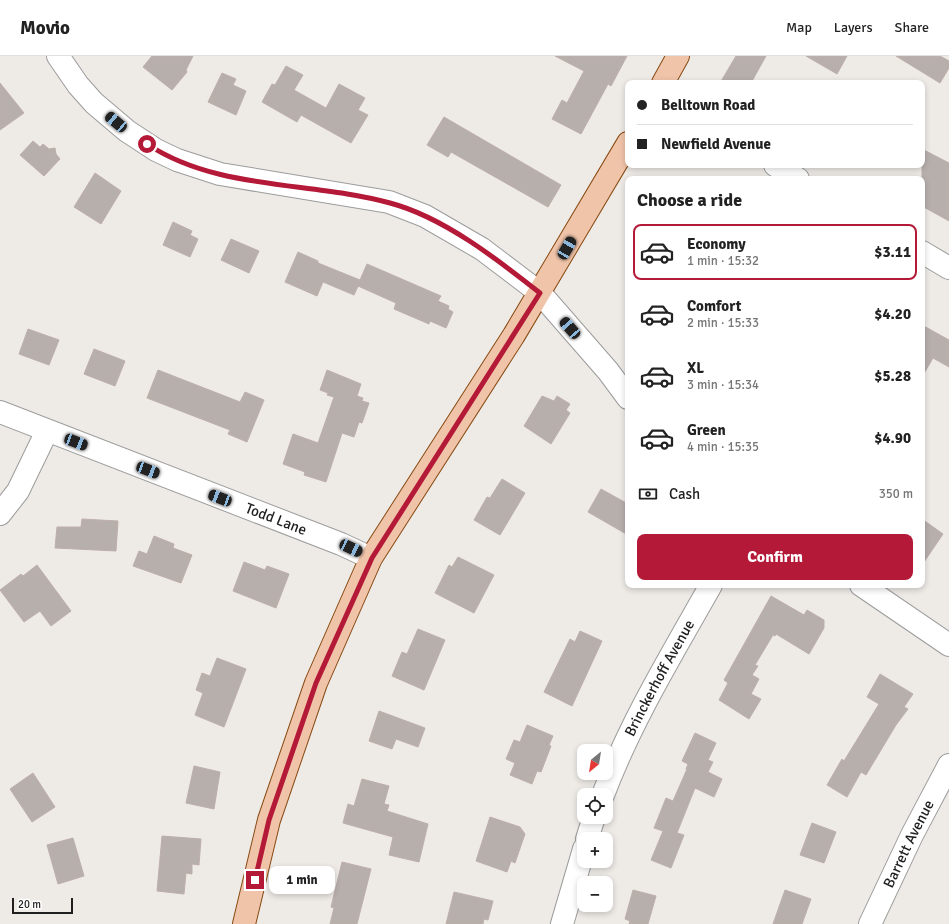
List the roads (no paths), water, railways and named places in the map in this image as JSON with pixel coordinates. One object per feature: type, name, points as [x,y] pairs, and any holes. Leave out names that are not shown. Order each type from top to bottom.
[{"type":"main road","points":[[665,80],[678,56]]},
{"type":"main road","points":[[244,924],[269,820],[313,690],[372,558],[540,293],[625,148]]},
{"type":"street","points":[[58,56],[78,85],[94,103],[127,131],[156,150],[196,167],[220,174],[368,198],[408,208],[425,216],[482,249],[540,293],[608,371],[625,394]]},
{"type":"street","points":[[780,168],[793,176]]},
{"type":"street","points":[[925,254],[949,268]]},
{"type":"street","name":"Todd Lane","points":[[0,412],[341,544],[372,558]]},
{"type":"street","points":[[0,514],[18,490],[48,431]]},
{"type":"street","name":"Brinckerhoff Avenue","points":[[605,788],[637,716],[709,588]]},
{"type":"street","points":[[866,588],[949,645]]},
{"type":"street","name":"Barrett Avenue","points":[[870,924],[912,835],[949,766]]},
{"type":"street","points":[[562,924],[578,868]]}]
